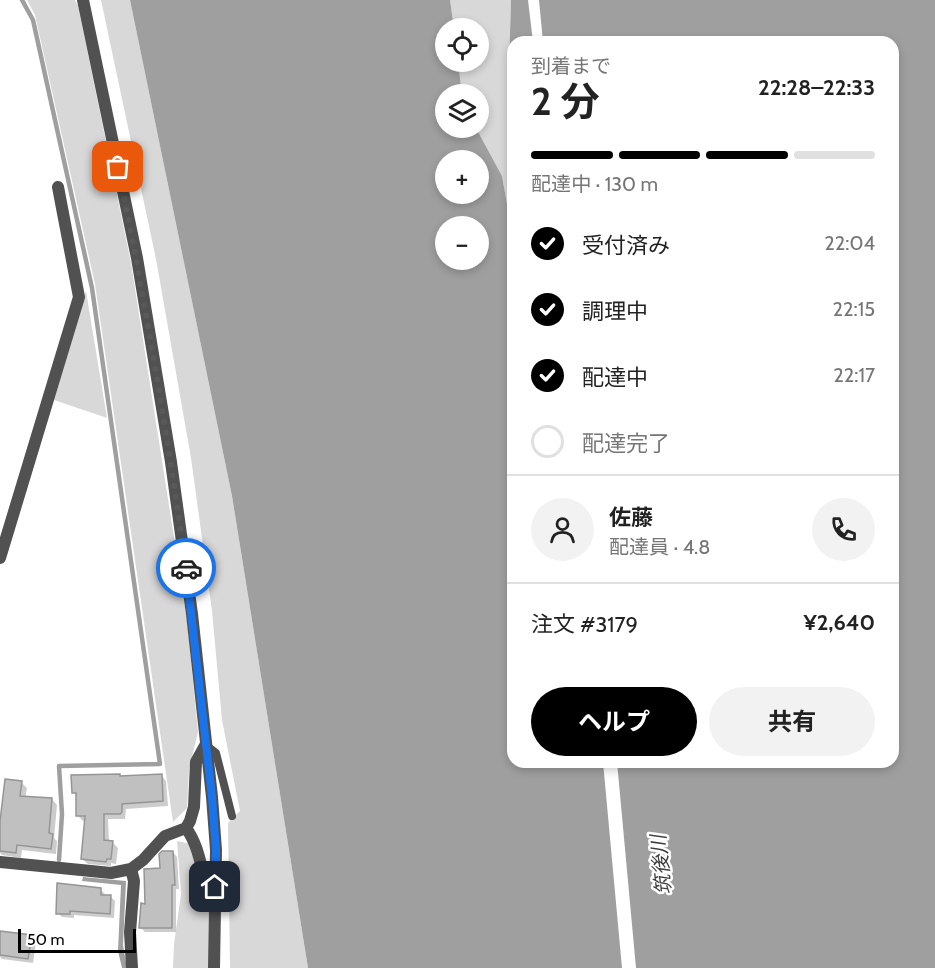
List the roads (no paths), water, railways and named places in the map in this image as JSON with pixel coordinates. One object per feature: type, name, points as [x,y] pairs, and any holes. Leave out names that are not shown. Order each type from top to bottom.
[{"type":"street","points":[[83,0],[136,258],[171,462],[192,614],[216,850],[214,968]]},
{"type":"street","points":[[0,558],[79,297],[58,187]]},
{"type":"street","points":[[0,862],[111,873],[131,869],[143,860],[165,836],[186,828],[194,807],[196,762],[206,744]]},
{"type":"street","points":[[186,828],[195,841],[205,886],[214,905]]},
{"type":"street","points":[[131,869],[134,880],[130,932],[132,968]]},
{"type":"lane","points":[[206,744],[216,753],[232,816]]},
{"type":"water","name":"筑後川","points":[[130,0],[450,0],[453,18],[435,18],[435,72],[459,72],[461,84],[435,84],[435,138],[481,138],[488,150],[435,150],[435,204],[489,204],[489,152],[502,176],[507,204],[507,768],[899,768],[899,36],[510,36],[511,0],[935,0],[935,968],[308,968],[232,496]]},
{"type":"water","points":[[83,877],[126,881],[123,945],[127,968],[122,968],[118,951],[121,885],[82,881]]},
{"type":"waterway","points":[[22,0],[33,20],[92,288],[160,764],[59,766],[62,814],[59,860]]}]
